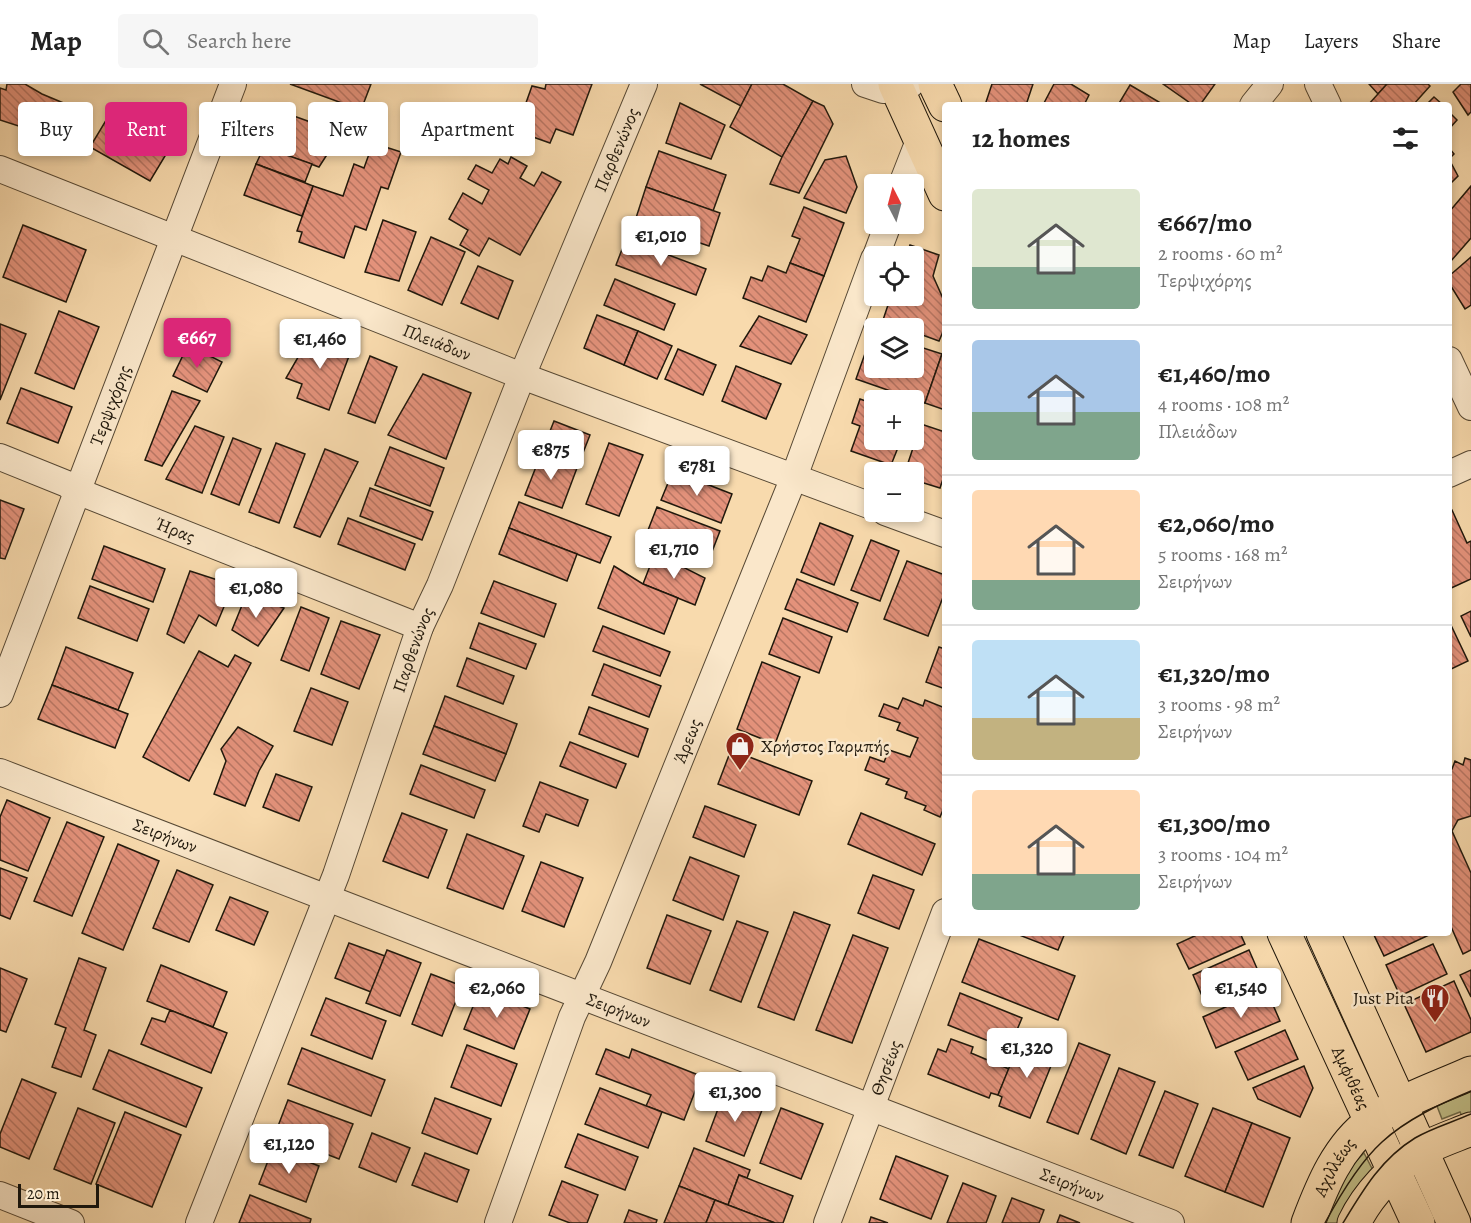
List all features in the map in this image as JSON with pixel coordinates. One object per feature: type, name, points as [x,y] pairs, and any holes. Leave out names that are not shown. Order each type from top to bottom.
[{"type":"main road","points":[[935,84],[944,102]]},
{"type":"main road","points":[[892,85],[920,138],[942,187]]},
{"type":"main road","name":"Αμφιθέας","points":[[1285,936],[1418,1223]]},
{"type":"main road","name":"Αμφιθέας","points":[[1324,936],[1454,1223]]},
{"type":"main road","name":"Αχιλλέως","points":[[1308,1223],[1337,1160],[1350,1142],[1371,1122],[1401,1104],[1471,1073]]},
{"type":"main road","points":[[1354,1223],[1395,1170],[1421,1150],[1471,1129]]},
{"type":"street","name":"Τερψιχόρης","points":[[0,694],[233,84]]},
{"type":"street","name":"Παρθενώνος","points":[[199,1223],[327,898],[420,627],[440,585],[522,375],[644,84]]},
{"type":"street","points":[[1255,102],[1270,84]]},
{"type":"street","points":[[1318,84],[1327,102]]},
{"type":"street","points":[[906,174],[920,138]]},
{"type":"street","name":"Πλειάδων","points":[[0,170],[522,375],[864,503]]},
{"type":"street","name":"Άρεως","points":[[498,1223],[581,996],[598,962],[794,477],[864,288]]},
{"type":"street","points":[[1452,366],[1471,407]]},
{"type":"street","name":"Ήρας","points":[[0,458],[67,484],[77,491],[420,627]]},
{"type":"street","points":[[1452,473],[1471,464]]},
{"type":"street","points":[[912,522],[942,533]]},
{"type":"street","name":"Σειρήνων","points":[[0,772],[1171,1223]]},
{"type":"street","name":"Θησέως","points":[[827,1223],[942,920]]},
{"type":"street","points":[[0,1195],[72,1223]]},
{"type":"shaded area","points":[[1471,1086],[1471,1118],[1464,1121],[1460,1112],[1442,1119],[1435,1101]]},
{"type":"shaded area","points":[[1364,1153],[1379,1182],[1348,1223],[1320,1223],[1350,1167]]},
{"type":"building","points":[[7,84],[25,84],[61,102],[18,102],[18,126],[0,120],[0,88],[6,90]]},
{"type":"building","points":[[290,84],[371,84],[364,102],[339,102]]},
{"type":"building","points":[[546,84],[592,84],[573,135],[556,129],[550,143],[535,138],[535,102],[526,102],[532,86],[545,89]]},
{"type":"building","points":[[700,84],[752,84],[741,106]]},
{"type":"building","points":[[752,84],[783,84],[813,101],[782,157],[730,127]]},
{"type":"building","points":[[992,84],[1033,84],[1027,102],[986,102]]},
{"type":"building","points":[[1054,84],[1071,84],[1089,95],[1086,102],[1045,102]]},
{"type":"building","points":[[1163,84],[1215,84],[1202,102],[1189,102]]},
{"type":"building","points":[[1369,84],[1387,84],[1378,94]]},
{"type":"building","points":[[1387,84],[1428,84],[1430,86],[1416,102],[1371,102]]},
{"type":"building","points":[[1461,84],[1471,84],[1471,112],[1468,115],[1453,92]]},
{"type":"building","points":[[1130,85],[1159,102],[1120,102]]},
{"type":"building","points":[[1434,97],[1440,102],[1429,102]]},
{"type":"building","points":[[813,101],[824,106],[833,124],[799,193],[770,184],[782,157]]},
{"type":"building","points":[[680,103],[725,125],[711,159],[666,143]]},
{"type":"building","points":[[1452,115],[1457,120],[1452,126]]},
{"type":"building","points":[[296,117],[308,121],[308,156],[326,156],[319,167],[289,156],[296,156]]},
{"type":"building","points":[[105,122],[105,156],[93,149],[93,142]]},
{"type":"building","points":[[388,148],[400,152],[388,189],[381,187],[366,230],[355,226],[344,258],[299,242],[302,232],[297,231],[313,186],[343,196],[354,164],[364,168],[368,156],[388,156]]},
{"type":"building","points":[[659,151],[726,175],[713,211],[646,187]]},
{"type":"building","points":[[106,156],[165,156],[150,181]]},
{"type":"building","points":[[260,156],[289,156],[312,164],[305,182],[256,164]]},
{"type":"building","points":[[846,156],[857,187],[846,213],[804,198],[825,160]]},
{"type":"building","points":[[511,157],[527,166],[520,178],[534,186],[542,172],[561,182],[520,255],[489,238],[479,256],[460,245],[468,230],[449,219],[463,193],[482,204],[489,190],[468,179],[476,165],[492,173],[500,159],[508,164]]},
{"type":"building","points":[[256,164],[313,186],[302,216],[244,195]]},
{"type":"building","points":[[1452,165],[1458,176],[1452,182]]},
{"type":"building","points":[[1471,186],[1471,238],[1452,260],[1452,208]]},
{"type":"building","points":[[646,187],[720,213],[709,246],[635,221]]},
{"type":"building","points":[[804,207],[844,223],[824,276],[790,263],[800,239],[792,236]]},
{"type":"building","points":[[383,220],[416,232],[399,281],[365,272]]},
{"type":"building","points":[[23,225],[86,250],[66,302],[3,277]]},
{"type":"building","points":[[431,237],[465,252],[442,305],[408,290]]},
{"type":"building","points":[[626,239],[706,269],[696,295],[616,265]]},
{"type":"building","points":[[924,250],[939,255],[933,276],[942,296],[942,334],[939,341],[924,336],[924,318],[884,318],[888,306],[924,306]]},
{"type":"building","points":[[1471,257],[1471,305],[1465,309],[1452,288],[1452,273]]},
{"type":"building","points":[[790,263],[824,276],[806,322],[743,298],[751,277],[762,281],[768,266],[786,273]]},
{"type":"building","points":[[478,266],[513,281],[498,319],[461,303]]},
{"type":"building","points":[[615,279],[675,304],[664,330],[604,305]]},
{"type":"building","points":[[59,311],[99,327],[74,389],[35,373]]},
{"type":"building","points":[[597,315],[638,331],[624,365],[584,348]]},
{"type":"building","points":[[759,316],[807,335],[791,364],[740,346]]},
{"type":"building","points":[[0,324],[26,334],[0,400]]},
{"type":"building","points":[[638,331],[672,346],[657,379],[624,365]]},
{"type":"building","points":[[312,333],[352,348],[329,410],[297,398],[302,384],[286,378]]},
{"type":"building","points":[[188,345],[222,362],[207,392],[173,376]]},
{"type":"building","points":[[924,348],[942,354],[925,403],[924,390],[888,390],[856,379],[864,356],[864,378],[924,378]]},
{"type":"building","points":[[678,349],[716,365],[703,395],[665,379]]},
{"type":"building","points":[[942,354],[942,409],[925,403]]},
{"type":"building","points":[[370,356],[397,367],[375,423],[348,413]]},
{"type":"building","points":[[736,366],[781,384],[766,419],[722,401]]},
{"type":"building","points":[[423,374],[471,393],[446,459],[388,435]]},
{"type":"building","points":[[21,388],[72,407],[58,443],[7,423]]},
{"type":"building","points":[[172,391],[200,401],[162,466],[145,460]]},
{"type":"building","points":[[860,399],[864,400],[864,450],[897,450],[892,462],[882,462],[851,451],[860,426],[852,423]]},
{"type":"building","points":[[554,421],[590,435],[577,468],[541,454]]},
{"type":"building","points":[[924,425],[942,431],[940,488],[924,483],[924,462],[908,462],[912,450],[924,450]]},
{"type":"building","points":[[195,426],[224,437],[202,493],[166,479]]},
{"type":"building","points":[[233,438],[261,449],[239,505],[211,494]]},
{"type":"building","points":[[276,443],[305,454],[279,523],[249,512]]},
{"type":"building","points":[[609,443],[643,455],[619,516],[586,504]]},
{"type":"building","points":[[390,447],[444,468],[430,506],[375,485]]},
{"type":"building","points":[[325,449],[358,462],[320,537],[294,527]]},
{"type":"building","points":[[541,454],[577,468],[562,508],[525,495]]},
{"type":"building","points":[[673,471],[732,494],[721,523],[661,500]]},
{"type":"building","points":[[370,488],[433,512],[422,540],[360,516]]},
{"type":"building","points":[[0,500],[24,509],[5,559],[0,558]]},
{"type":"building","points":[[519,502],[611,537],[600,563],[509,528]]},
{"type":"building","points":[[657,507],[720,531],[706,567],[643,543]]},
{"type":"building","points":[[1452,510],[1467,543],[1471,541],[1471,579],[1452,588]]},
{"type":"building","points":[[348,518],[415,544],[405,570],[338,544]]},
{"type":"building","points":[[820,523],[853,536],[834,585],[801,572]]},
{"type":"building","points":[[509,528],[577,554],[567,581],[499,554]]},
{"type":"building","points":[[871,540],[899,551],[880,601],[851,590]]},
{"type":"building","points":[[104,546],[165,569],[153,602],[92,579]]},
{"type":"building","points":[[655,553],[705,578],[695,605],[643,584]]},
{"type":"building","points":[[907,561],[942,574],[942,600],[928,636],[884,619]]},
{"type":"building","points":[[614,566],[643,584],[678,598],[664,634],[598,608]]},
{"type":"building","points":[[190,571],[233,585],[216,626],[199,615],[184,643],[167,634]]},
{"type":"building","points":[[797,579],[858,603],[847,632],[785,609]]},
{"type":"building","points":[[494,581],[556,604],[544,637],[481,613]]},
{"type":"building","points":[[90,586],[149,609],[137,641],[78,618]]},
{"type":"building","points":[[247,593],[284,608],[258,646],[232,630]]},
{"type":"building","points":[[301,607],[329,618],[309,671],[281,660]]},
{"type":"building","points":[[1471,611],[1471,637],[1461,616]]},
{"type":"building","points":[[783,618],[832,637],[819,673],[769,654]]},
{"type":"building","points":[[341,621],[380,635],[359,689],[321,674]]},
{"type":"building","points":[[479,623],[536,644],[526,669],[470,648]]},
{"type":"building","points":[[603,626],[670,652],[660,676],[593,651]]},
{"type":"building","points":[[1452,627],[1468,661],[1452,669]]},
{"type":"building","points":[[66,647],[133,673],[118,710],[52,685]]},
{"type":"building","points":[[939,647],[942,648],[942,688],[926,682]]},
{"type":"building","points":[[199,651],[228,667],[235,655],[251,663],[189,781],[143,757]]},
{"type":"building","points":[[467,658],[514,676],[503,704],[457,686]]},
{"type":"building","points":[[762,662],[800,677],[775,744],[737,729]]},
{"type":"building","points":[[604,664],[661,686],[649,717],[592,695]]},
{"type":"building","points":[[52,685],[128,714],[115,748],[38,719]]},
{"type":"building","points":[[311,688],[348,702],[332,745],[294,731]]},
{"type":"building","points":[[445,696],[517,724],[506,754],[434,726]]},
{"type":"building","points":[[903,698],[923,706],[925,700],[942,707],[942,812],[940,817],[924,810],[926,806],[905,798],[907,792],[886,784],[889,779],[865,770],[870,757],[884,762],[889,750],[910,757],[918,738],[897,730],[900,723],[879,716],[884,704],[898,709]]},
{"type":"building","points":[[589,707],[648,729],[638,757],[579,734]]},
{"type":"building","points":[[434,726],[506,754],[495,781],[423,754]]},
{"type":"building","points":[[238,727],[273,746],[259,771],[245,806],[214,794],[226,761],[221,749]]},
{"type":"building","points":[[570,742],[626,764],[616,788],[560,766]]},
{"type":"building","points":[[731,750],[812,781],[799,815],[718,784]]},
{"type":"building","points":[[1465,758],[1471,760],[1471,816],[1458,820],[1452,831],[1452,769],[1455,761],[1463,765]]},
{"type":"building","points":[[421,765],[485,790],[474,818],[410,794]]},
{"type":"building","points":[[276,774],[312,787],[299,821],[263,807]]},
{"type":"building","points":[[540,782],[588,800],[578,826],[546,814],[539,832],[523,826]]},
{"type":"building","points":[[7,800],[50,818],[28,871],[0,860],[0,817]]},
{"type":"building","points":[[705,806],[756,825],[744,857],[693,837]]},
{"type":"building","points":[[402,813],[447,830],[428,878],[383,861]]},
{"type":"building","points":[[861,813],[935,844],[922,875],[848,844]]},
{"type":"building","points":[[67,822],[104,837],[72,916],[34,901]]},
{"type":"building","points":[[1452,831],[1471,873],[1471,950],[1463,954],[1452,929]]},
{"type":"building","points":[[467,834],[524,856],[503,909],[447,888]]},
{"type":"building","points":[[118,844],[159,861],[123,950],[82,933]]},
{"type":"building","points":[[690,857],[739,876],[723,920],[673,900]]},
{"type":"building","points":[[541,862],[583,878],[564,927],[522,911]]},
{"type":"building","points":[[0,868],[27,878],[10,919],[0,915]]},
{"type":"building","points":[[177,870],[213,885],[189,942],[153,928]]},
{"type":"building","points":[[873,875],[914,890],[899,929],[858,913]]},
{"type":"building","points":[[230,897],[268,912],[254,945],[216,930]]},
{"type":"building","points":[[794,912],[830,925],[794,1020],[758,1007]]},
{"type":"building","points":[[667,915],[711,931],[690,984],[647,968]]},
{"type":"building","points":[[737,921],[768,932],[741,1002],[710,990]]},
{"type":"building","points":[[853,935],[888,948],[852,1043],[816,1030]]},
{"type":"building","points":[[1022,936],[1064,936],[1058,950]]},
{"type":"building","points":[[1194,936],[1241,936],[1245,944],[1189,969],[1177,944]]},
{"type":"building","points":[[1374,936],[1427,936],[1384,956]]},
{"type":"building","points":[[979,939],[1075,976],[1058,1020],[962,982]]},
{"type":"building","points":[[349,943],[385,956],[371,992],[335,978]]},
{"type":"building","points":[[1433,944],[1447,974],[1400,996],[1386,965]]},
{"type":"building","points":[[387,950],[421,963],[400,1016],[366,1003]]},
{"type":"building","points":[[1249,950],[1262,980],[1206,1005],[1193,975]]},
{"type":"building","points":[[79,958],[106,968],[84,1030],[96,1035],[81,1077],[52,1067],[66,1028],[55,1024]]},
{"type":"building","points":[[161,965],[227,992],[213,1027],[147,1001]]},
{"type":"building","points":[[0,968],[27,979],[6,1032],[0,1030]]},
{"type":"building","points":[[1471,970],[1471,997],[1460,975]]},
{"type":"building","points":[[431,974],[462,986],[442,1036],[412,1024]]},
{"type":"building","points":[[1454,981],[1471,1020],[1471,1032],[1426,1052],[1404,1004]]},
{"type":"building","points":[[480,989],[530,1009],[514,1049],[464,1029]]},
{"type":"building","points":[[1266,989],[1280,1021],[1216,1048],[1203,1017]]},
{"type":"building","points":[[960,993],[1022,1018],[1009,1049],[948,1025]]},
{"type":"building","points":[[326,998],[386,1021],[372,1059],[311,1035]]},
{"type":"building","points":[[170,1010],[227,1033],[211,1073],[141,1044],[152,1018],[165,1022]]},
{"type":"building","points":[[1285,1030],[1298,1059],[1248,1080],[1235,1052]]},
{"type":"building","points":[[951,1039],[973,1047],[971,1053],[1009,1069],[998,1095],[991,1093],[989,1098],[928,1074],[938,1049],[946,1052]]},
{"type":"building","points":[[1029,1040],[1057,1051],[1030,1118],[999,1106],[1002,1097],[998,1095],[1013,1058],[1020,1061]]},
{"type":"building","points":[[1079,1043],[1110,1055],[1078,1134],[1047,1122]]},
{"type":"building","points":[[467,1045],[517,1064],[501,1106],[451,1087]]},
{"type":"building","points":[[302,1048],[385,1080],[371,1116],[288,1084]]},
{"type":"building","points":[[606,1049],[629,1058],[632,1049],[701,1076],[684,1120],[646,1106],[651,1095],[596,1074]]},
{"type":"building","points":[[109,1050],[202,1088],[186,1127],[93,1089]]},
{"type":"building","points":[[1304,1066],[1313,1088],[1300,1117],[1258,1099],[1253,1088]]},
{"type":"building","points":[[1119,1068],[1155,1082],[1126,1154],[1091,1139]]},
{"type":"building","points":[[22,1079],[56,1093],[29,1159],[0,1147],[0,1134]]},
{"type":"building","points":[[600,1088],[662,1112],[648,1148],[585,1124]]},
{"type":"building","points":[[725,1090],[764,1105],[744,1156],[706,1141]]},
{"type":"building","points":[[1165,1091],[1198,1104],[1173,1168],[1139,1155]]},
{"type":"building","points":[[435,1098],[491,1119],[477,1154],[422,1133]]},
{"type":"building","points":[[288,1100],[353,1124],[339,1159],[275,1134]]},
{"type":"building","points":[[78,1108],[115,1123],[91,1184],[54,1169]]},
{"type":"building","points":[[781,1108],[823,1124],[801,1179],[760,1163]]},
{"type":"building","points":[[1213,1108],[1252,1123],[1225,1192],[1185,1176]]},
{"type":"building","points":[[125,1112],[181,1135],[152,1207],[96,1184]]},
{"type":"building","points":[[1252,1123],[1290,1138],[1263,1207],[1225,1192]]},
{"type":"building","points":[[372,1133],[410,1148],[396,1182],[359,1167]]},
{"type":"building","points":[[578,1134],[638,1157],[625,1190],[565,1167]]},
{"type":"building","points":[[273,1148],[319,1166],[306,1202],[259,1184]]},
{"type":"building","points":[[694,1148],[750,1170],[747,1178],[739,1175],[728,1205],[679,1186]]},
{"type":"building","points":[[425,1153],[469,1170],[457,1202],[412,1185]]},
{"type":"building","points":[[896,1156],[948,1176],[931,1219],[880,1199]]},
{"type":"building","points":[[739,1175],[793,1196],[783,1223],[775,1223],[728,1205]]},
{"type":"building","points":[[562,1181],[598,1195],[587,1223],[570,1223],[549,1215]]},
{"type":"building","points":[[963,1183],[996,1196],[986,1223],[947,1223]]},
{"type":"building","points":[[679,1186],[715,1200],[706,1223],[664,1223]]},
{"type":"building","points":[[250,1195],[311,1219],[310,1223],[239,1223]]},
{"type":"building","points":[[1012,1198],[1044,1210],[1039,1223],[1002,1223]]},
{"type":"building","points":[[715,1200],[728,1205],[775,1223],[706,1223]]},
{"type":"building","points":[[629,1210],[657,1220],[656,1223],[624,1223]]},
{"type":"building","points":[[1060,1215],[1080,1223],[1057,1223]]},
{"type":"building","points":[[871,1217],[888,1223],[869,1223]]},
{"type":"tram line","points":[[1325,1223],[1343,1191],[1382,1142],[1413,1119],[1471,1091]]},
{"type":"tram line","points":[[1343,1223],[1374,1176],[1403,1146],[1428,1131],[1471,1114]]},
{"type":"place","name":"Χρήστος Γαρμπής","points":[[740,772]]},
{"type":"place","name":"Just Pita","points":[[1435,1024]]}]
